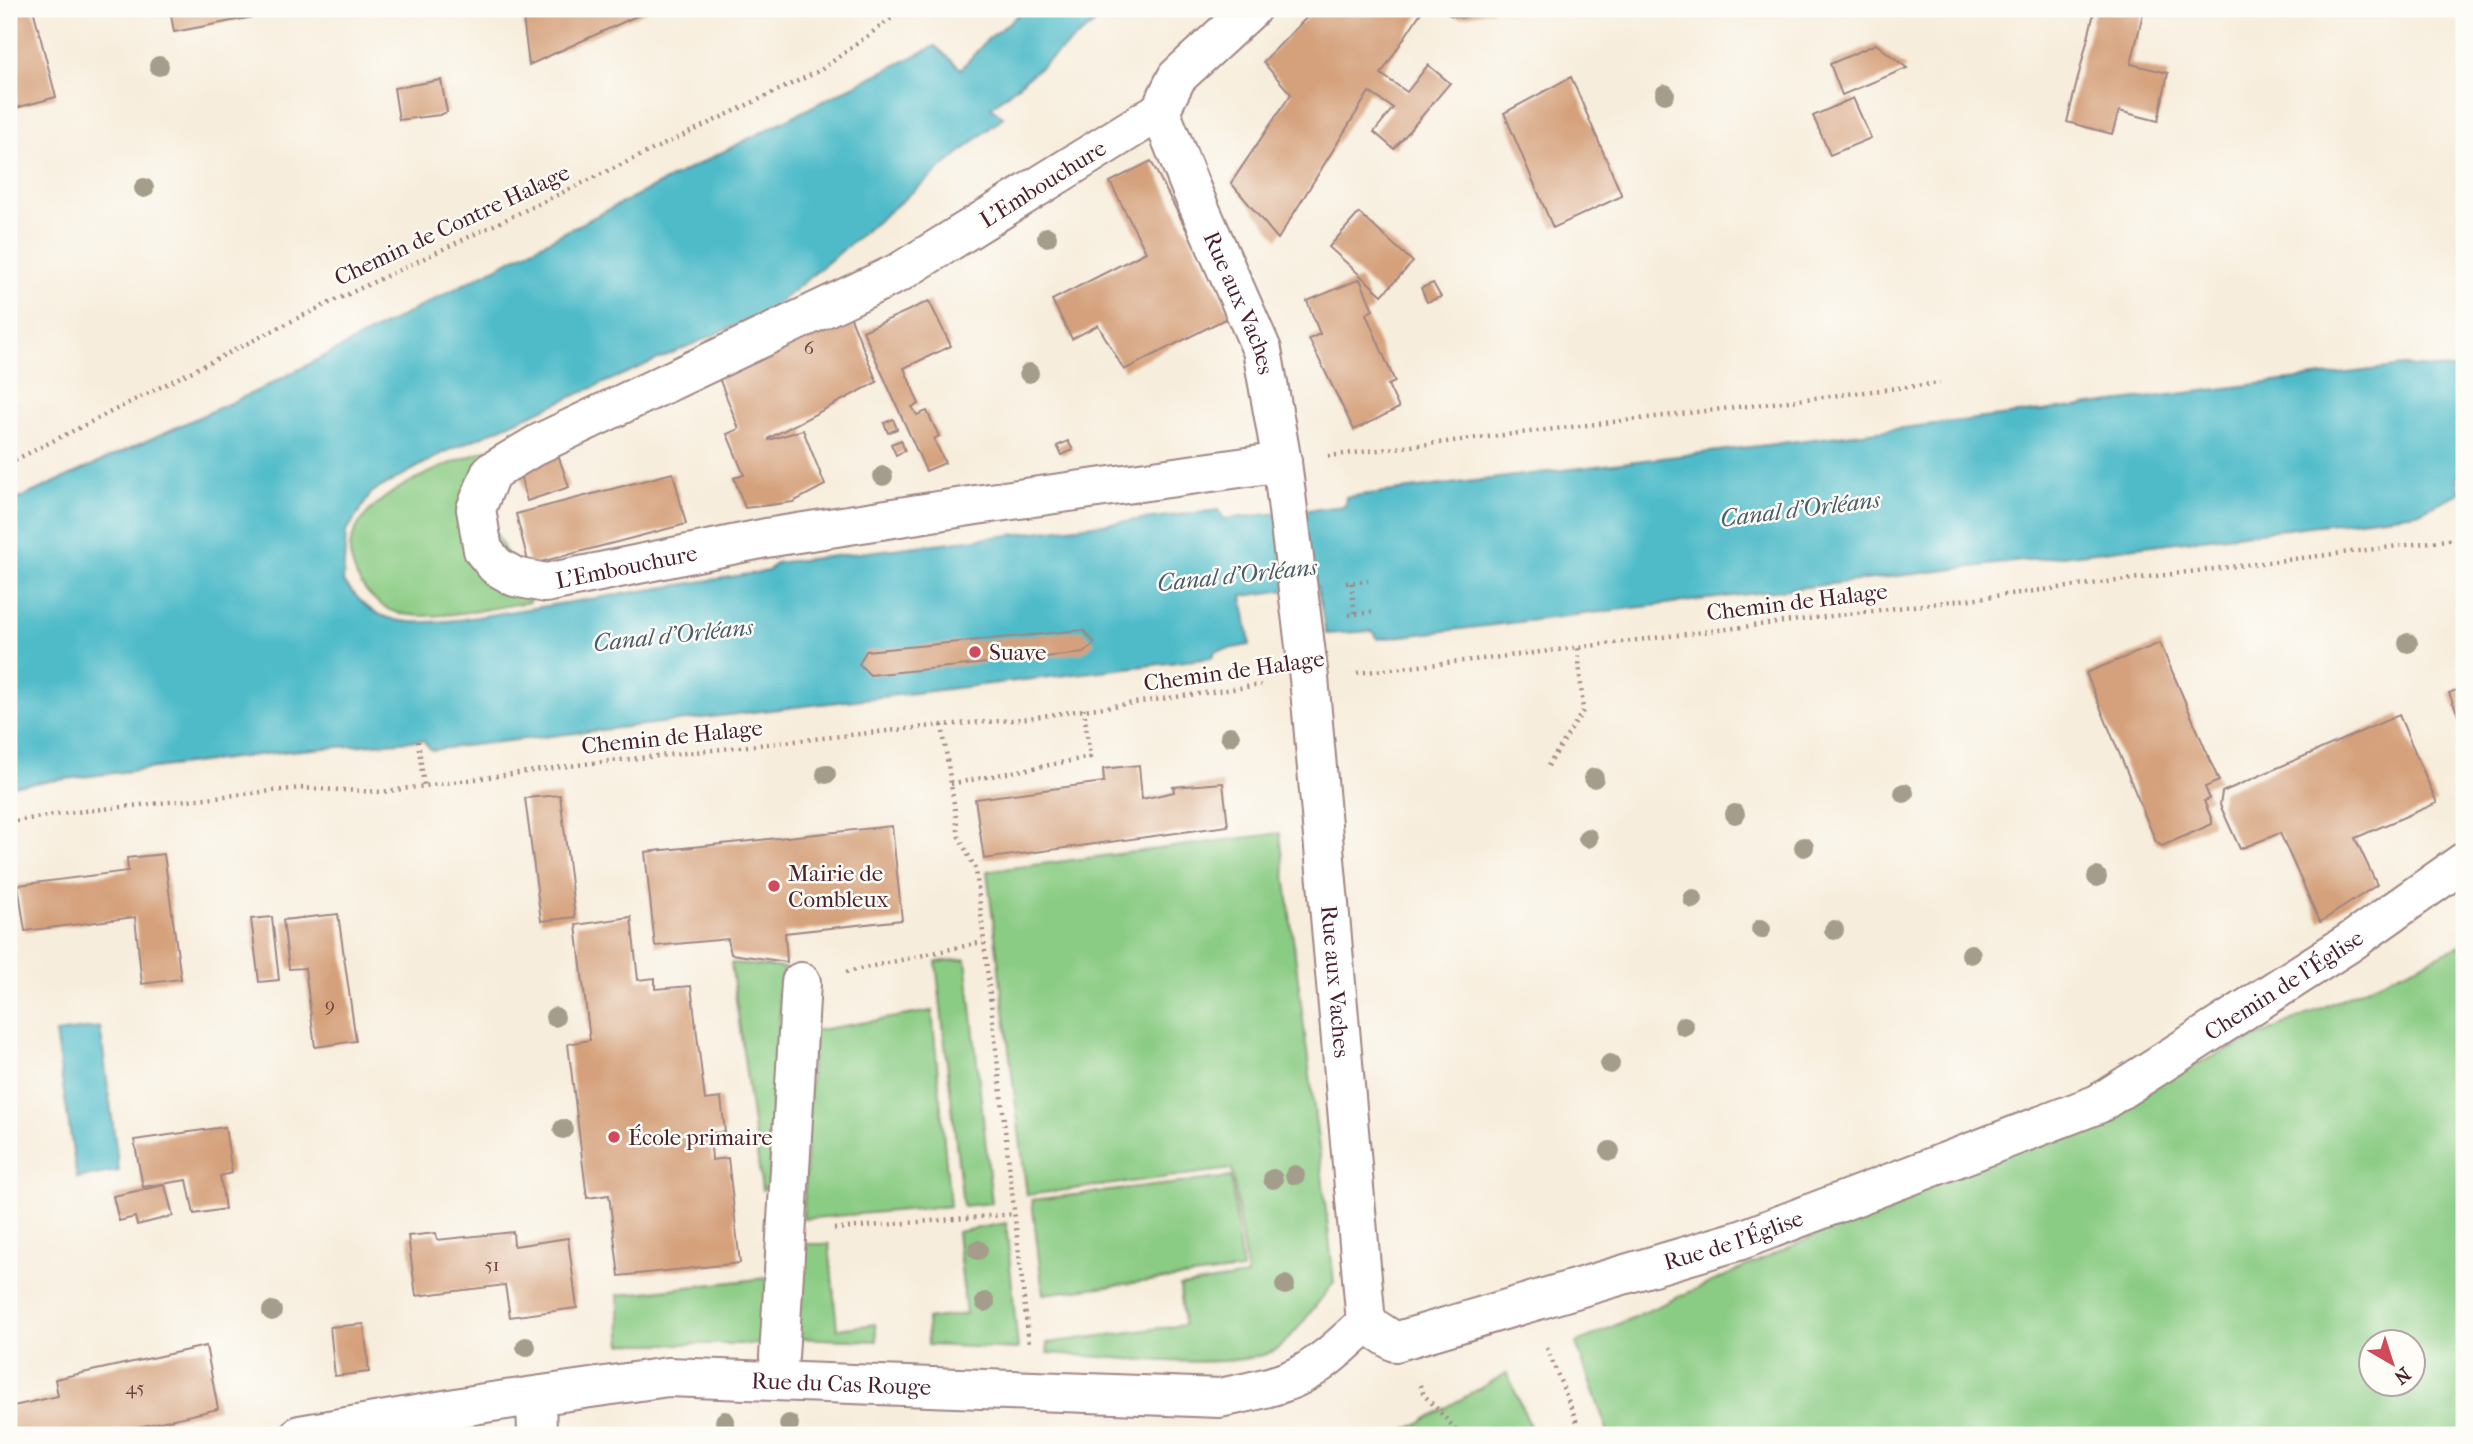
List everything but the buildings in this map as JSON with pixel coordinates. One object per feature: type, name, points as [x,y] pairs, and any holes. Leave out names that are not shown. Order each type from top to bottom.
[{"type":"street","points":[[1160,111],[1177,77],[1251,9]]},
{"type":"street","name":"Rue aux Vaches","points":[[1160,111],[1262,351],[1282,462],[1309,678],[1366,1323]]},
{"type":"street","name":"L'Embouchure","points":[[1160,111],[900,272],[538,444],[491,472],[476,509],[483,550],[496,566],[515,577],[546,583],[766,538],[1282,462]]},
{"type":"street","name":"Chemin de l'Église","points":[[2098,1104],[2349,943],[2464,862]]},
{"type":"street","points":[[779,1357],[801,982]]},
{"type":"street","name":"Rue de l'Église","points":[[1366,1323],[1395,1342],[1528,1304],[1741,1240],[2098,1104]]},
{"type":"street","name":"Rue du Cas Rouge","points":[[300,1435],[485,1403],[668,1377],[1220,1398],[1292,1380],[1333,1353],[1366,1323]]},
{"type":"street","points":[[536,1397],[537,1435]]},
{"type":"path","name":"Chemin de Contre Halage","points":[[9,463],[302,316],[821,70],[904,9]]},
{"type":"path","points":[[1282,462],[1940,383]]},
{"type":"path","name":"Chemin de Halage","points":[[9,822],[67,813],[300,788],[381,792],[584,764],[942,725],[1013,720],[1309,678],[1578,648],[2464,538]]},
{"type":"path","points":[[1351,583],[1355,615]]},
{"type":"path","points":[[1548,766],[1583,711],[1578,648]]},
{"type":"path","points":[[951,784],[1090,757],[1084,709]]},
{"type":"path","points":[[942,725],[958,837],[976,870],[1034,1391]]},
{"type":"path","points":[[418,741],[424,786]]},
{"type":"path","points":[[801,982],[983,942]]},
{"type":"path","points":[[786,1233],[1015,1214]]},
{"type":"path","points":[[1528,1304],[1582,1435]]},
{"type":"path","points":[[1411,1338],[1419,1383],[1424,1395],[1461,1435]]},
{"type":"green space","points":[[507,443],[470,485],[529,595],[530,602],[428,616],[398,613],[377,602],[360,583],[350,553],[357,527],[371,509],[414,480]]},
{"type":"green space","points":[[1280,833],[1334,1282],[1288,1339],[1273,1351],[1254,1357],[1197,1362],[1048,1353],[1047,1343],[1184,1325],[1180,1286],[1247,1276],[1232,1169],[1027,1195],[987,871]]},
{"type":"green space","points":[[2464,944],[2464,1435],[1609,1435],[1576,1343]]},
{"type":"green space","points":[[966,959],[992,1203],[963,1206],[936,962]]},
{"type":"green space","points":[[731,963],[784,968],[772,1094],[769,1187],[762,1190]]},
{"type":"green space","points":[[932,1011],[950,1206],[803,1219],[813,1031]]},
{"type":"green space","points":[[1231,1177],[1242,1270],[1043,1294],[1032,1200]]},
{"type":"green space","points":[[1006,1223],[1018,1349],[928,1345],[927,1319],[966,1314],[957,1232]]},
{"type":"green space","points":[[798,1244],[829,1244],[837,1329],[875,1324],[877,1341],[793,1338]]},
{"type":"green space","points":[[768,1278],[763,1344],[622,1344],[618,1295]]},
{"type":"green space","points":[[1507,1373],[1534,1435],[1398,1435]]},
{"type":"water","name":"Canal d'Orléans","points":[[1026,9],[1112,9],[991,107],[1003,117],[769,311],[443,453],[372,492],[346,532],[343,582],[366,606],[387,617],[410,622],[458,620],[768,571],[776,563],[1219,510],[1224,519],[1345,506],[1346,497],[2404,366],[2464,370],[2464,472],[2457,476],[2460,493],[2417,513],[1378,639],[1373,631],[1326,634],[1317,586],[1242,596],[1250,645],[1216,651],[1211,658],[431,750],[423,740],[290,751],[9,786],[9,503],[259,390],[598,215],[935,46],[961,69],[988,39]]},
{"type":"water","points":[[100,1027],[119,1171],[77,1178],[55,1033]]},
{"type":"place","name":"Suave","points":[[975,652]]},
{"type":"place","name":"Mairie de Combleux","points":[[774,886]]},
{"type":"place","name":"École primaire","points":[[614,1137]]}]
